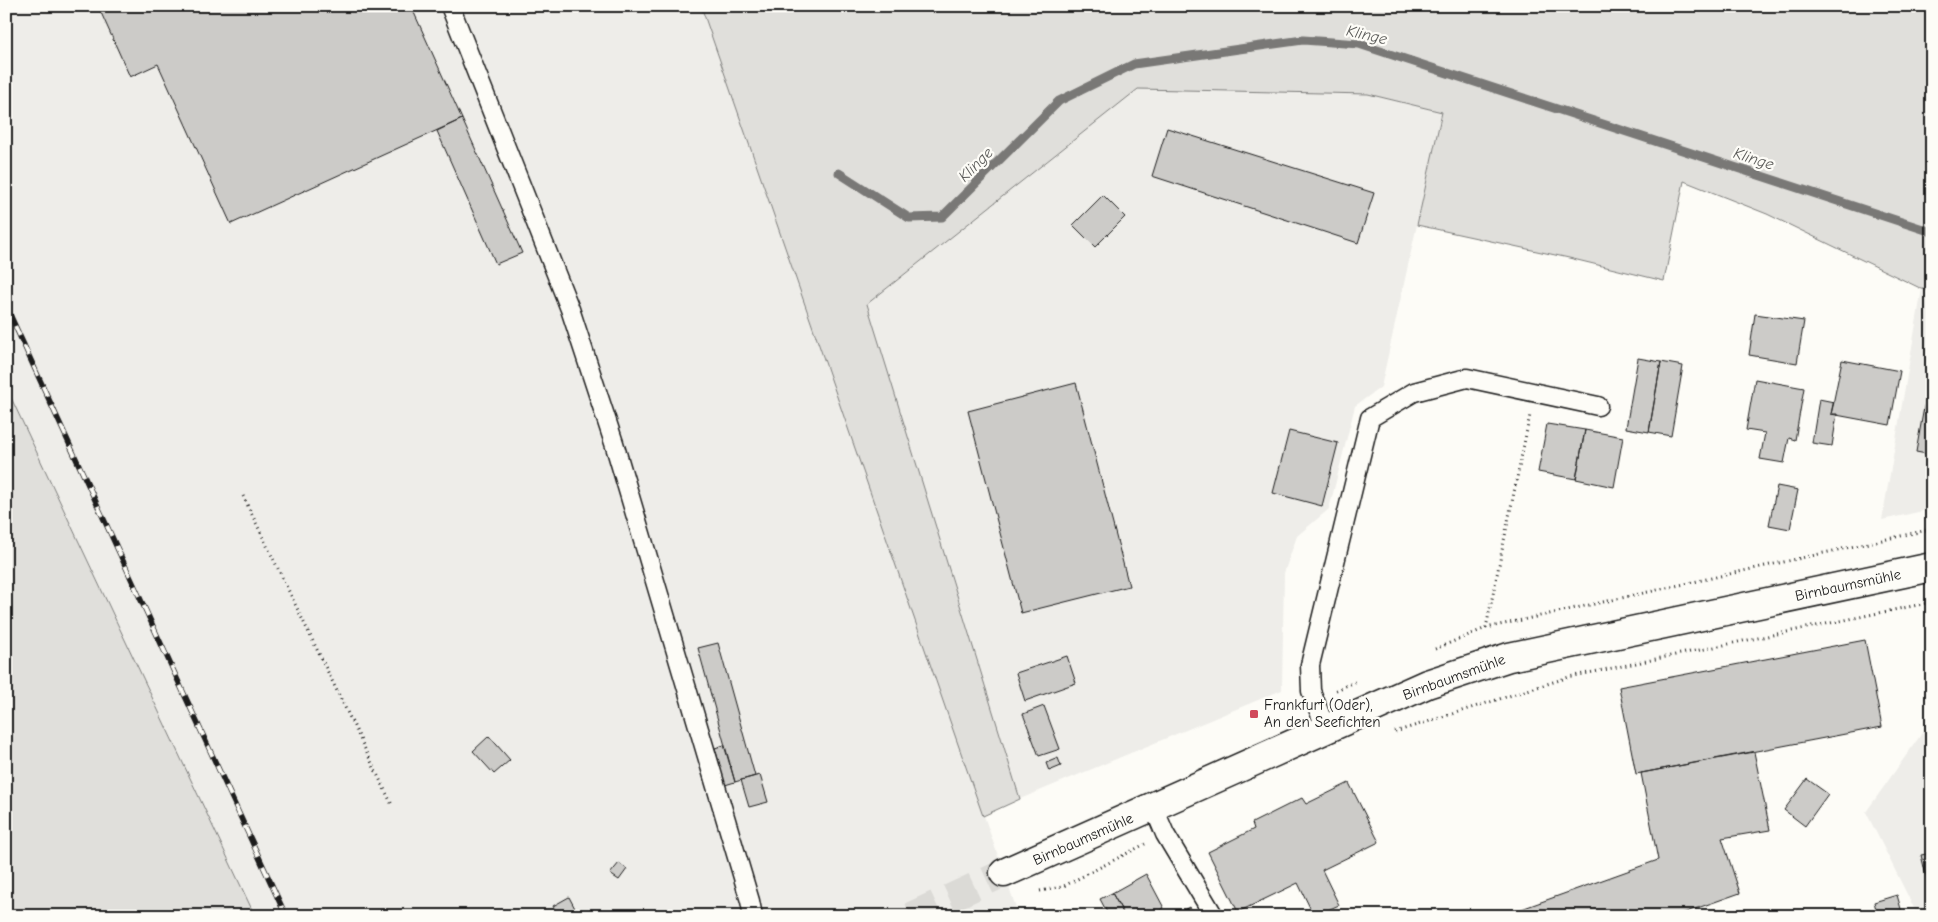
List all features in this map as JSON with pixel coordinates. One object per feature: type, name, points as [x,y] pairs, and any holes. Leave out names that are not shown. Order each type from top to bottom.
[{"type":"main road","name":"Birnbaumsmühle","points":[[1004,873],[1154,808],[1427,684],[1509,657],[1932,568]]},
{"type":"lane","points":[[450,6],[570,309],[619,462],[750,900],[752,916]]},
{"type":"lane","points":[[1326,729],[1311,691],[1310,665],[1370,418],[1414,392],[1466,378],[1598,406]]},
{"type":"lane","points":[[1154,808],[1165,834],[1214,916]]},
{"type":"path","points":[[1486,628],[1535,392]]},
{"type":"path","points":[[243,496],[392,805]]},
{"type":"path","points":[[1393,733],[1568,678],[1932,602]]},
{"type":"shaded area","points":[[6,6],[701,6],[1019,916],[255,916],[6,387]]},
{"type":"shaded area","points":[[701,6],[1932,6],[1932,291],[1922,289],[1767,214],[1684,181],[1664,281],[1417,225],[1442,112],[1368,94],[1138,89],[867,304],[1020,799],[983,816]]},
{"type":"shaded area","points":[[1138,88],[1368,94],[1442,112],[1381,387],[1355,406],[1329,509],[1297,536],[1284,573],[1282,690],[1020,799],[866,304]]},
{"type":"shaded area","points":[[1922,289],[1932,291],[1932,509],[1882,520]]},
{"type":"shaded area","points":[[6,387],[255,916],[6,916]]},
{"type":"shaded area","points":[[1932,719],[1932,916],[1918,916],[1866,812]]},
{"type":"building","points":[[98,6],[411,6],[462,119],[231,224],[158,64],[130,77]]},
{"type":"building","points":[[462,119],[522,253],[496,264],[437,131]]},
{"type":"building","points":[[1167,128],[1374,193],[1358,243],[1152,176]]},
{"type":"building","points":[[1103,195],[1125,217],[1095,247],[1073,225]]},
{"type":"building","points":[[1755,314],[1804,321],[1797,363],[1749,355]]},
{"type":"building","points":[[1638,358],[1661,362],[1649,432],[1626,428]]},
{"type":"building","points":[[1842,360],[1900,371],[1890,425],[1831,414]]},
{"type":"building","points":[[1661,362],[1683,366],[1671,436],[1649,432]]},
{"type":"building","points":[[1755,379],[1804,388],[1795,440],[1789,438],[1784,463],[1760,459],[1765,433],[1746,430]]},
{"type":"building","points":[[1076,383],[1129,586],[1021,613],[968,411]]},
{"type":"building","points":[[1926,396],[1932,397],[1932,455],[1916,452]]},
{"type":"building","points":[[1819,399],[1834,402],[1831,414],[1837,414],[1832,446],[1812,443]]},
{"type":"building","points":[[1547,424],[1585,430],[1576,479],[1538,472]]},
{"type":"building","points":[[1585,430],[1623,437],[1614,487],[1576,479]]},
{"type":"building","points":[[1289,431],[1338,443],[1322,506],[1273,493]]},
{"type":"building","points":[[1777,486],[1798,490],[1790,529],[1769,525]]},
{"type":"building","points":[[1865,640],[1882,727],[1636,774],[1619,687]]},
{"type":"building","points":[[718,643],[755,776],[735,782],[698,648]]},
{"type":"building","points":[[1067,656],[1076,683],[1025,701],[1016,673]]},
{"type":"building","points":[[1044,706],[1060,749],[1039,756],[1023,714]]},
{"type":"building","points":[[489,736],[510,760],[494,774],[473,751]]},
{"type":"building","points":[[724,745],[735,782],[725,785],[715,748]]},
{"type":"building","points":[[1754,752],[1770,830],[1722,838],[1740,893],[1675,916],[1502,916],[1658,860],[1641,773]]},
{"type":"building","points":[[1058,758],[1061,766],[1049,771],[1046,763]]},
{"type":"building","points":[[760,775],[768,802],[749,807],[741,780]]},
{"type":"building","points":[[1807,779],[1828,794],[1805,826],[1784,810]]},
{"type":"building","points":[[1349,783],[1379,842],[1322,870],[1339,905],[1314,916],[1298,883],[1238,912],[1208,852],[1254,829],[1252,823],[1302,798],[1306,804]]},
{"type":"building","points":[[1932,853],[1932,900],[1921,855]]},
{"type":"building","points":[[619,863],[627,869],[619,880],[610,874]]},
{"type":"building","points":[[1146,874],[1164,908],[1150,916],[1125,916],[1112,893]]},
{"type":"building","points":[[1112,893],[1123,913],[1118,916],[1109,916],[1100,899]]},
{"type":"building","points":[[1897,895],[1903,916],[1878,916],[1874,902]]},
{"type":"building","points":[[569,897],[579,916],[558,916],[553,906]]},
{"type":"building","points":[[1189,907],[1194,916],[1173,916]]},
{"type":"waterway","name":"Klinge","points":[[839,173],[909,218],[942,217],[1059,101],[1134,64],[1303,40],[1359,44],[1932,232]]},
{"type":"tunnel","points":[[911,916],[1004,873]]},
{"type":"railway","points":[[6,306],[286,916]]},
{"type":"place","name":"Frankfurt (Oder), An den Seefichten","points":[[1254,714]]}]
